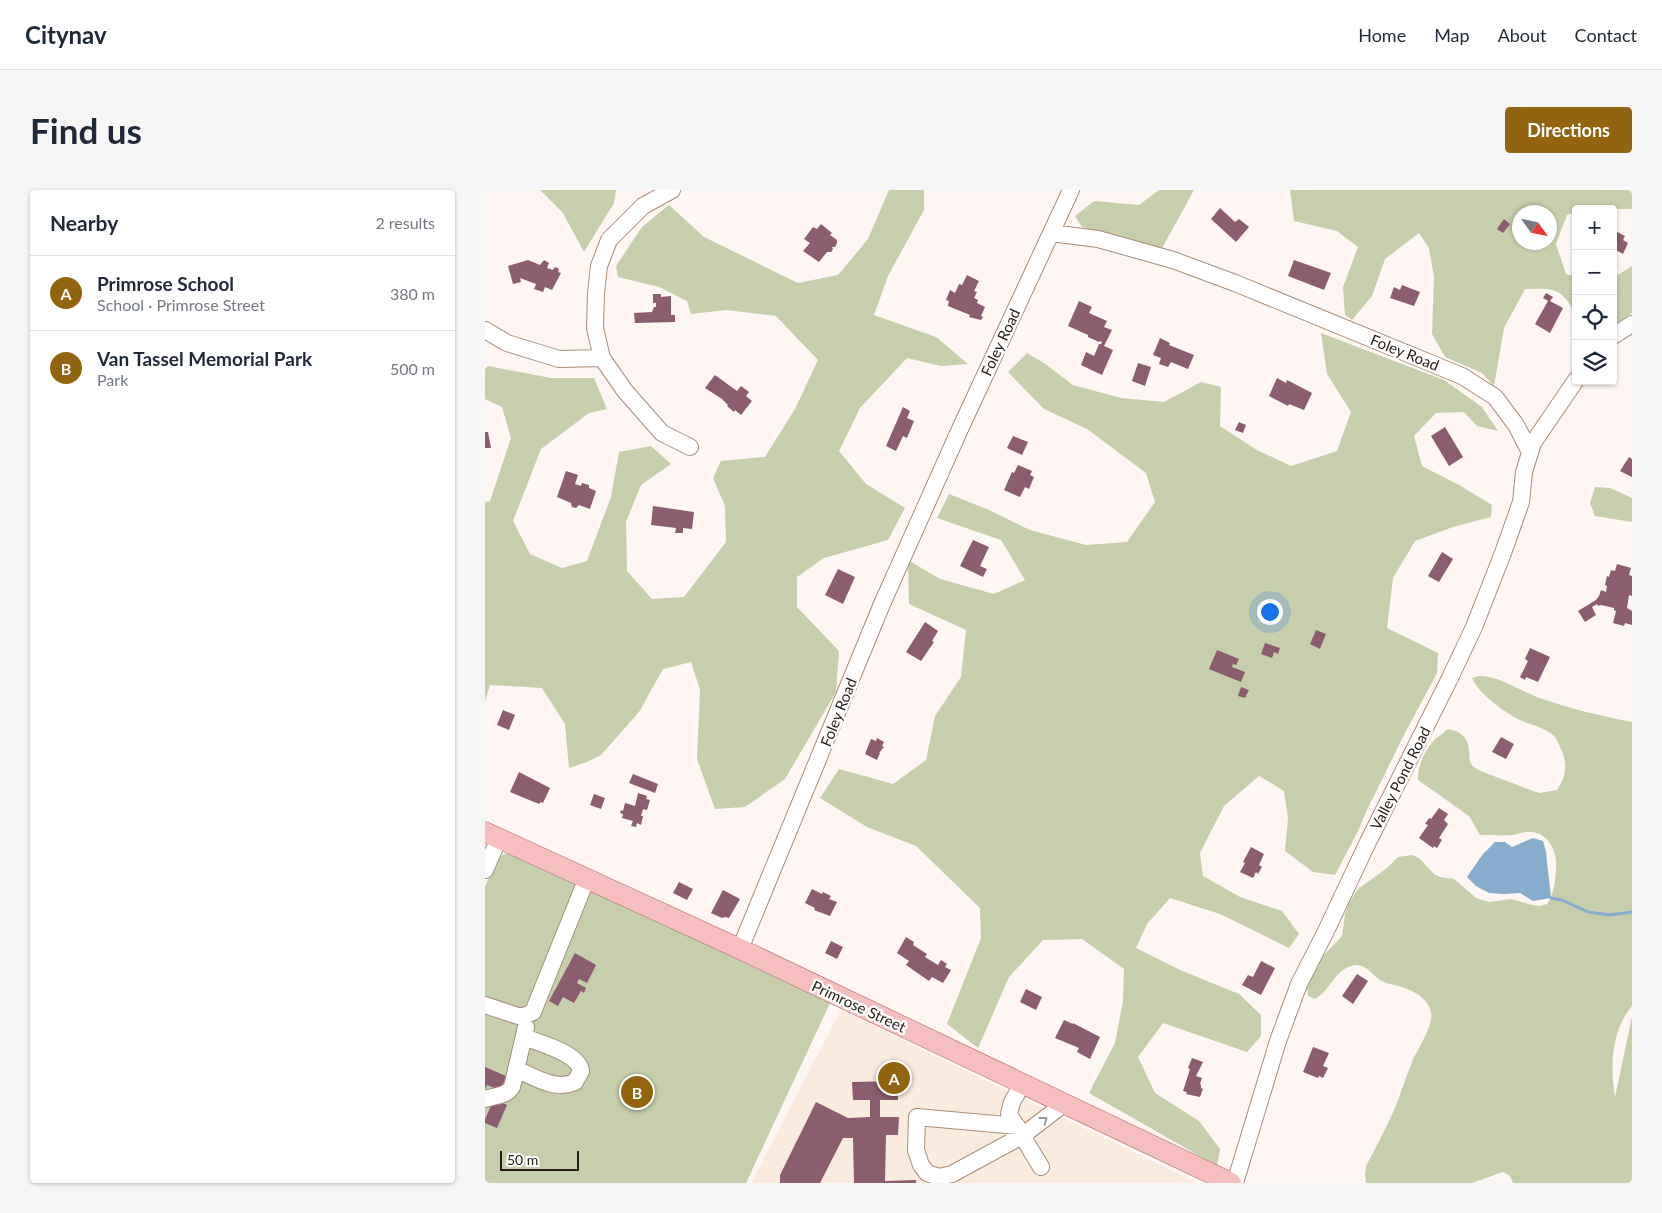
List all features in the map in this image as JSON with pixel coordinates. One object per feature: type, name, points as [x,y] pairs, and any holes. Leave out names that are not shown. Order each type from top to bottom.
[{"type":"main road","name":"Primrose Street","points":[[492,835],[740,949],[1233,1183]]},
{"type":"street","points":[[672,190],[643,206],[609,240],[599,266],[595,328],[602,358],[625,391],[662,433],[690,448]]},
{"type":"street","points":[[1051,233],[1071,190]]},
{"type":"street","name":"Foley Road","points":[[740,949],[882,604],[960,429],[1051,233],[1098,239],[1173,260],[1235,283],[1462,376],[1495,397],[1517,425],[1530,452]]},
{"type":"street","points":[[1617,333],[1632,324]]},
{"type":"street","points":[[485,330],[507,343],[559,359],[602,358]]},
{"type":"street","name":"Valley Pond Road","points":[[1233,1183],[1277,1041],[1299,984],[1474,627],[1521,502],[1525,472],[1533,443],[1573,385]]},
{"type":"street","points":[[485,870],[492,835]]},
{"type":"street","points":[[485,1099],[503,1095],[512,1086],[528,1014],[587,878]]},
{"type":"street","points":[[485,1005],[518,1016],[528,1014]]},
{"type":"street","points":[[517,1069],[547,1083],[561,1086],[575,1082],[581,1071],[578,1062],[568,1054],[524,1037]]},
{"type":"street","points":[[1023,1083],[1009,1114],[1041,1167]]},
{"type":"street","points":[[1020,1131],[917,1117],[916,1150],[921,1165],[927,1173],[939,1178],[952,1174],[1065,1103]]},
{"type":"shaded area","points":[[841,1010],[1123,1147],[1197,1183],[751,1183]]},
{"type":"green space","points":[[540,190],[616,190],[614,203],[584,252],[563,213]]},
{"type":"green space","points":[[889,190],[924,190],[924,210],[888,276],[874,315],[936,337],[968,364],[941,366],[907,358],[860,408],[839,451],[866,484],[905,508],[888,540],[824,558],[797,577],[797,607],[839,651],[836,692],[785,779],[745,807],[715,809],[697,759],[700,690],[691,662],[663,669],[639,712],[601,755],[569,768],[565,724],[542,688],[490,685],[485,701],[485,502],[490,501],[511,438],[502,407],[485,399],[485,369],[488,366],[551,378],[594,378],[607,409],[589,413],[541,449],[513,521],[530,554],[562,568],[587,561],[611,497],[619,452],[651,446],[671,464],[641,485],[626,522],[627,571],[652,599],[684,597],[726,542],[725,506],[713,478],[721,461],[765,457],[795,409],[818,360],[776,316],[726,310],[691,314],[687,301],[659,287],[618,277],[616,266],[642,227],[669,205],[704,237],[798,283],[838,275],[868,239]]},
{"type":"green space","points":[[1159,190],[1194,190],[1161,250],[1082,227],[1075,216],[1094,201],[1139,205]]},
{"type":"green space","points":[[1290,190],[1632,190],[1632,209],[1617,209],[1617,205],[1572,205],[1572,213],[1567,215],[1557,241],[1557,205],[1512,205],[1512,250],[1557,250],[1557,247],[1566,274],[1572,276],[1572,308],[1562,294],[1557,291],[1551,289],[1525,289],[1504,328],[1494,386],[1482,373],[1445,357],[1432,334],[1434,277],[1429,248],[1419,233],[1385,259],[1372,296],[1352,320],[1345,315],[1343,287],[1358,247],[1337,231],[1294,221]]},
{"type":"green space","points":[[1632,266],[1632,313],[1617,323],[1617,295],[1617,275]]},
{"type":"green space","points":[[1321,333],[1444,380],[1482,407],[1498,431],[1477,426],[1464,412],[1436,413],[1414,436],[1422,466],[1492,505],[1491,517],[1453,527],[1415,541],[1393,578],[1387,628],[1438,653],[1437,673],[1404,735],[1335,875],[1313,872],[1285,851],[1288,818],[1284,791],[1259,776],[1224,806],[1200,853],[1203,876],[1240,897],[1282,911],[1299,934],[1289,948],[1220,914],[1170,898],[1147,924],[1136,948],[1180,970],[1239,994],[1261,1015],[1261,1036],[1247,1052],[1163,1023],[1138,1057],[1155,1093],[1199,1121],[1220,1149],[1217,1166],[1089,1093],[1115,1043],[1123,1001],[1124,969],[1082,939],[1043,940],[1009,977],[978,1048],[947,1024],[981,938],[980,908],[916,846],[867,827],[820,798],[839,769],[893,784],[926,760],[935,716],[961,677],[966,630],[909,604],[908,560],[940,579],[994,594],[1025,580],[1001,540],[937,518],[949,494],[989,510],[1030,530],[1086,545],[1127,542],[1155,502],[1146,473],[1087,429],[1044,409],[1008,372],[1027,353],[1073,385],[1121,398],[1164,402],[1201,382],[1221,387],[1220,426],[1257,450],[1291,466],[1337,451],[1351,412],[1327,374]]},
{"type":"green space","points":[[1595,487],[1610,488],[1632,498],[1632,522],[1595,516],[1590,503]]},
{"type":"green space","points":[[1479,676],[1494,678],[1560,705],[1632,722],[1632,1006],[1620,1026],[1616,1038],[1613,1073],[1615,1097],[1632,1017],[1632,1183],[1513,1183],[1510,1176],[1503,1172],[1472,1183],[1366,1183],[1366,1166],[1385,1130],[1412,1062],[1428,1030],[1431,1012],[1425,1000],[1415,992],[1384,982],[1366,968],[1357,965],[1340,972],[1325,991],[1315,999],[1308,996],[1307,988],[1310,974],[1322,957],[1342,936],[1345,914],[1350,901],[1358,889],[1387,868],[1398,857],[1412,855],[1419,858],[1434,874],[1454,879],[1476,898],[1489,902],[1511,899],[1532,905],[1540,906],[1547,904],[1554,888],[1556,863],[1554,850],[1546,839],[1535,832],[1525,832],[1516,835],[1480,835],[1469,816],[1418,780],[1420,764],[1425,753],[1435,739],[1448,729],[1460,733],[1465,738],[1468,745],[1470,762],[1481,771],[1540,793],[1557,790],[1560,785],[1565,764],[1563,753],[1555,737],[1500,708],[1475,684],[1472,678]]},
{"type":"green space","points":[[504,854],[511,854],[831,1001],[746,1183],[485,1183],[485,887],[497,859]]},
{"type":"water","points":[[1533,838],[1543,841],[1551,898],[1533,901],[1520,893],[1489,893],[1476,886],[1467,877],[1483,854],[1495,842],[1505,842],[1512,847]]},
{"type":"building","points":[[1220,208],[1235,222],[1239,219],[1249,227],[1236,242],[1211,219]]},
{"type":"building","points":[[1504,219],[1510,224],[1503,233],[1497,229]]},
{"type":"building","points":[[821,224],[832,233],[830,235],[837,240],[837,243],[835,247],[832,247],[831,252],[827,252],[819,262],[803,251],[810,243],[804,239],[813,227],[817,229]]},
{"type":"building","points":[[1617,232],[1625,236],[1623,240],[1628,243],[1623,254],[1617,251]]},
{"type":"building","points":[[528,260],[540,265],[544,260],[549,263],[547,268],[553,270],[555,267],[559,269],[558,272],[561,273],[552,290],[545,287],[543,292],[534,289],[536,284],[520,278],[521,282],[513,284],[508,266]]},
{"type":"building","points":[[1294,260],[1331,273],[1324,290],[1288,276]]},
{"type":"building","points":[[967,275],[979,281],[974,291],[977,292],[974,298],[978,300],[977,303],[985,307],[981,320],[969,317],[970,315],[948,306],[949,301],[946,300],[950,290],[955,293],[959,284],[962,285]]},
{"type":"building","points":[[1402,285],[1420,292],[1414,306],[1390,298],[1394,287],[1400,290]]},
{"type":"building","points":[[1546,293],[1553,297],[1550,301],[1563,308],[1550,333],[1535,324],[1548,301],[1543,298]]},
{"type":"building","points":[[653,294],[661,294],[661,297],[671,296],[671,315],[675,315],[675,322],[635,323],[634,313],[652,312],[654,307],[656,307],[656,303],[653,303]]},
{"type":"building","points":[[1079,301],[1092,307],[1089,313],[1107,321],[1104,327],[1112,330],[1104,346],[1113,350],[1102,375],[1081,365],[1086,352],[1094,356],[1099,344],[1102,342],[1068,326]]},
{"type":"building","points":[[1160,338],[1170,343],[1169,345],[1194,355],[1188,369],[1171,362],[1168,367],[1159,364],[1161,358],[1153,355]]},
{"type":"building","points":[[1138,363],[1151,367],[1145,386],[1132,381]]},
{"type":"building","points":[[715,375],[737,391],[741,386],[749,392],[746,396],[752,401],[741,415],[735,410],[734,412],[722,399],[705,388]]},
{"type":"building","points":[[1277,378],[1286,383],[1287,380],[1312,393],[1304,410],[1289,404],[1288,406],[1269,396]]},
{"type":"building","points":[[903,407],[910,411],[907,418],[914,421],[907,438],[903,436],[896,451],[886,446]]},
{"type":"building","points":[[1239,422],[1246,425],[1243,433],[1235,430]]},
{"type":"building","points":[[1445,427],[1463,457],[1449,466],[1431,436]]},
{"type":"building","points":[[485,432],[488,432],[491,448],[485,448]]},
{"type":"building","points":[[1013,436],[1028,442],[1022,455],[1007,448]]},
{"type":"building","points":[[1629,457],[1632,459],[1632,477],[1620,471]]},
{"type":"building","points":[[1018,465],[1032,471],[1030,475],[1034,477],[1029,489],[1025,487],[1020,497],[1004,490],[1012,472],[1014,473]]},
{"type":"building","points":[[566,471],[578,475],[575,484],[581,486],[582,483],[589,485],[589,488],[596,491],[590,509],[579,505],[576,508],[572,507],[571,503],[557,497]]},
{"type":"building","points":[[653,506],[694,512],[692,529],[683,528],[683,533],[675,533],[676,528],[651,525]]},
{"type":"building","points":[[973,540],[989,547],[980,566],[987,569],[983,577],[960,566]]},
{"type":"building","points":[[1442,552],[1453,559],[1439,582],[1428,576]]},
{"type":"building","points":[[1617,564],[1631,568],[1629,575],[1632,576],[1632,596],[1629,595],[1627,608],[1632,611],[1632,625],[1625,623],[1624,626],[1613,623],[1616,611],[1614,608],[1598,606],[1597,604],[1592,607],[1596,615],[1585,622],[1578,611],[1596,600],[1601,590],[1606,592],[1607,576],[1609,577],[1611,570],[1615,571]]},
{"type":"building","points":[[838,569],[855,577],[843,604],[825,595]]},
{"type":"building","points":[[925,622],[938,631],[932,641],[934,642],[921,661],[906,652]]},
{"type":"building","points":[[1316,630],[1326,634],[1320,649],[1310,644]]},
{"type":"building","points":[[1265,643],[1280,648],[1278,654],[1274,652],[1272,658],[1261,654]]},
{"type":"building","points":[[1530,648],[1550,657],[1538,682],[1526,677],[1525,680],[1520,677],[1528,661],[1525,659]]},
{"type":"building","points":[[1217,650],[1239,659],[1236,665],[1233,664],[1232,667],[1245,672],[1241,682],[1209,669]]},
{"type":"building","points":[[1241,687],[1249,690],[1245,698],[1238,696]]},
{"type":"building","points":[[503,710],[515,715],[509,730],[497,725]]},
{"type":"building","points":[[1501,737],[1514,744],[1506,759],[1492,752]]},
{"type":"building","points":[[877,738],[884,742],[882,746],[884,747],[879,753],[877,760],[865,754],[871,739],[876,741]]},
{"type":"building","points":[[519,772],[550,788],[543,803],[534,802],[510,792]]},
{"type":"building","points":[[633,774],[658,784],[655,793],[629,783]]},
{"type":"building","points":[[638,793],[647,796],[646,799],[650,800],[647,810],[643,809],[641,825],[637,823],[636,827],[631,826],[633,821],[622,818],[623,814],[620,813],[621,810],[623,811],[625,803],[635,806]]},
{"type":"building","points":[[594,794],[605,798],[601,809],[590,805]]},
{"type":"building","points":[[1439,808],[1448,814],[1444,820],[1448,824],[1439,838],[1442,840],[1437,848],[1434,846],[1433,848],[1419,838],[1428,825],[1425,824],[1429,818],[1431,819]]},
{"type":"building","points":[[1251,847],[1264,854],[1259,865],[1262,867],[1253,878],[1240,872]]},
{"type":"building","points":[[679,882],[693,889],[687,900],[673,893]]},
{"type":"building","points":[[812,889],[831,896],[829,899],[837,902],[830,916],[814,910],[815,908],[805,903]]},
{"type":"building","points":[[723,890],[740,899],[729,918],[722,918],[711,913]]},
{"type":"building","points":[[906,937],[914,942],[913,945],[927,954],[925,957],[938,965],[941,960],[947,964],[945,967],[951,970],[943,983],[932,977],[929,981],[906,965],[909,961],[897,953]]},
{"type":"building","points":[[831,941],[843,947],[837,959],[825,953]]},
{"type":"building","points":[[575,953],[596,965],[587,983],[579,979],[577,983],[586,988],[584,993],[581,991],[574,1003],[563,997],[558,1006],[549,1001]]},
{"type":"building","points":[[1261,961],[1275,968],[1261,995],[1242,985],[1248,975],[1253,977]]},
{"type":"building","points":[[1357,974],[1368,981],[1353,1004],[1342,996]]},
{"type":"building","points":[[1026,989],[1042,997],[1036,1010],[1020,1002]]},
{"type":"building","points":[[1064,1020],[1100,1037],[1090,1059],[1077,1052],[1079,1048],[1055,1038]]},
{"type":"building","points":[[1313,1047],[1329,1053],[1323,1066],[1328,1068],[1323,1078],[1303,1072]]},
{"type":"building","points":[[1192,1058],[1203,1062],[1196,1076],[1202,1078],[1200,1084],[1203,1089],[1200,1097],[1186,1094],[1187,1092],[1183,1091]]},
{"type":"building","points":[[485,1067],[506,1076],[501,1091],[487,1085],[485,1090]]},
{"type":"building","points":[[897,1081],[898,1100],[880,1100],[880,1117],[899,1117],[898,1135],[886,1135],[885,1181],[916,1180],[916,1183],[854,1183],[853,1138],[843,1138],[820,1183],[780,1183],[780,1175],[816,1102],[848,1118],[870,1117],[870,1100],[853,1100],[852,1082]]},
{"type":"building","points":[[494,1099],[507,1105],[497,1128],[485,1123]]},
{"type":"waterway","points":[[1551,898],[1562,900],[1588,912],[1610,915],[1632,912]]},
{"type":"place","name":"Primrose School","points":[[894,1078]]},
{"type":"place","name":"Van Tassel Memorial Park","points":[[637,1092]]}]
